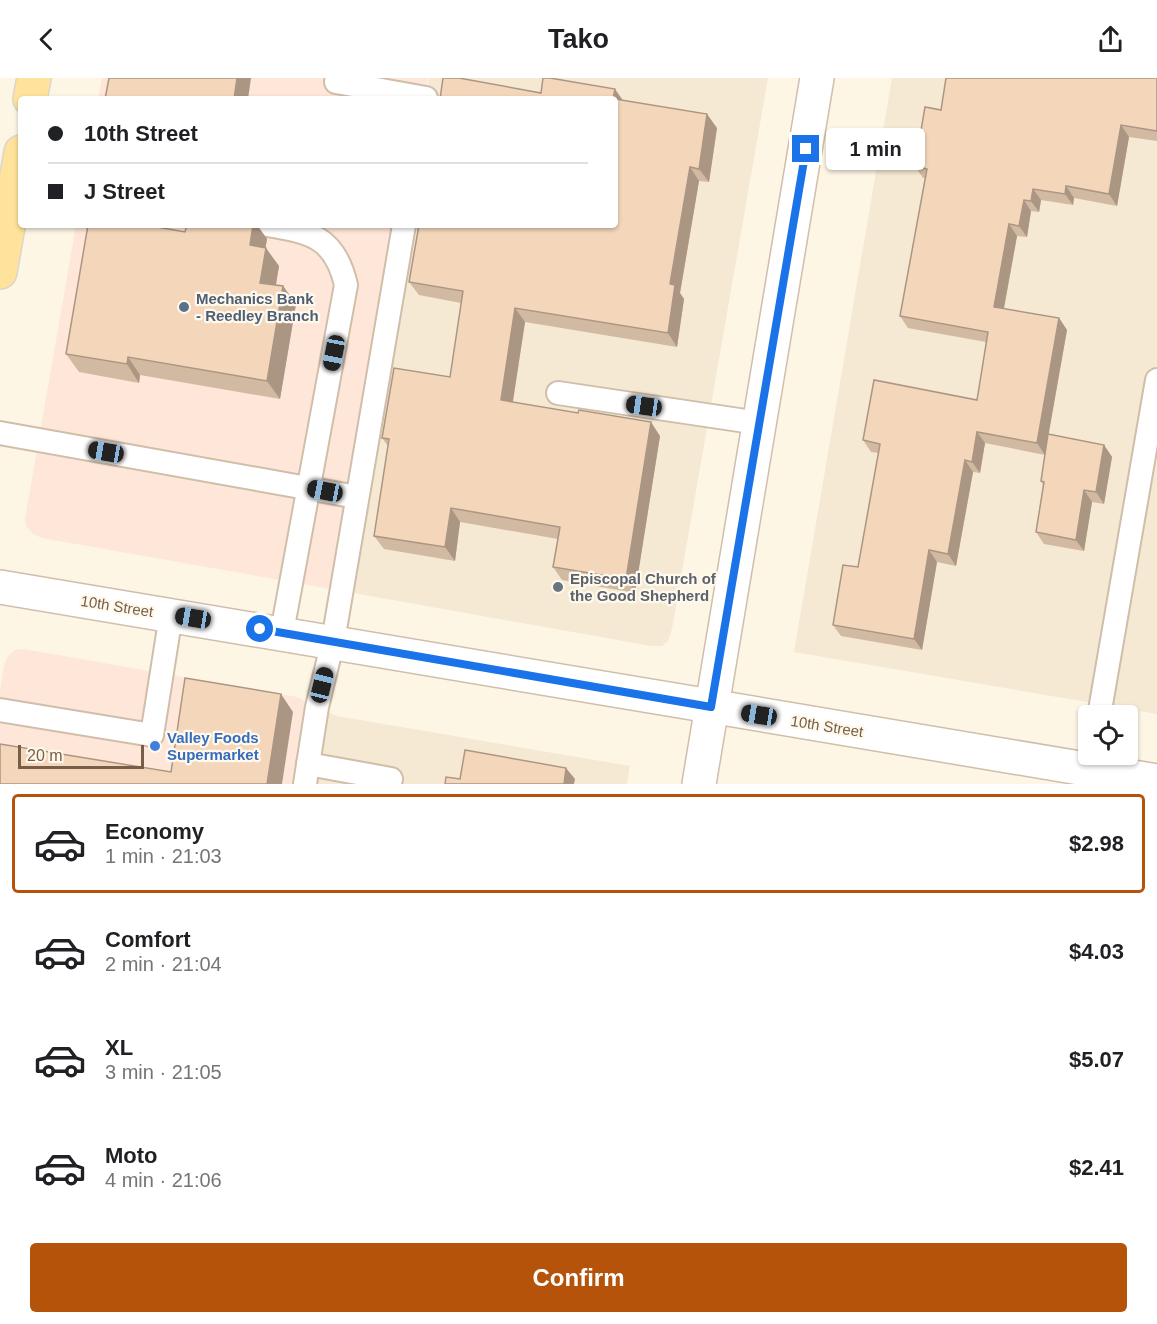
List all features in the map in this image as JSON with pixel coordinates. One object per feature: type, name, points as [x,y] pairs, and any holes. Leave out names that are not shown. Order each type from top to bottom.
[{"type":"main road","points":[[31,96],[34,78]]},
{"type":"main road","points":[[0,272],[18,178]]},
{"type":"street","points":[[699,784],[813,79]]},
{"type":"street","name":"10th Street","points":[[0,587],[282,632],[711,707],[1157,781]]},
{"type":"lane","points":[[426,96],[429,78]]},
{"type":"lane","points":[[336,82],[409,96]]},
{"type":"lane","points":[[282,632],[346,285],[342,270],[324,243],[312,235],[284,228]]},
{"type":"lane","points":[[391,779],[306,774],[317,707],[333,641],[403,228]]},
{"type":"lane","points":[[1101,705],[1157,380]]},
{"type":"lane","points":[[558,393],[759,423]]},
{"type":"lane","points":[[0,433],[357,498]]},
{"type":"lane","points":[[0,710],[152,735],[171,615]]},
{"type":"shaded area","points":[[102,78],[428,78],[425,96],[99,96]]},
{"type":"shaded area","points":[[429,78],[768,78],[672,629],[668,641],[662,646],[651,646],[342,591],[403,228],[618,228],[618,96],[426,96]]},
{"type":"shaded area","points":[[892,78],[1157,78],[1157,714],[1138,711],[1138,705],[1104,705],[794,652]]},
{"type":"shaded area","points":[[75,228],[402,228],[342,591],[42,538],[33,534],[26,526],[25,519]]},
{"type":"shaded area","name":"Valley Foods Supermarket","points":[[24,649],[297,697],[317,707],[304,784],[0,784],[0,691],[4,665],[8,656],[15,650]]},
{"type":"shaded area","points":[[317,707],[337,716],[630,766],[627,784],[305,784]]},
{"type":"building","points":[[109,78],[237,78],[234,96],[106,96]]},
{"type":"building","points":[[443,78],[459,78],[541,93],[543,78],[615,89],[614,96],[440,96]]},
{"type":"building","points":[[946,78],[1157,78],[1157,131],[1121,125],[1109,194],[1066,186],[1065,194],[1033,189],[1031,201],[1024,200],[1019,226],[1009,224],[994,307],[1059,318],[1037,443],[977,432],[972,462],[965,460],[948,554],[929,550],[914,639],[833,625],[843,565],[858,567],[880,444],[863,440],[874,380],[977,400],[988,332],[900,316],[927,169],[915,166],[925,107],[941,110]]},
{"type":"building","points":[[618,99],[707,114],[699,169],[690,167],[670,284],[675,285],[668,333],[515,308],[501,400],[651,422],[626,579],[553,567],[560,527],[451,508],[445,547],[374,536],[389,439],[382,438],[394,368],[450,377],[463,291],[409,282],[418,228],[618,228]]},
{"type":"building","points":[[87,228],[163,228],[185,232],[186,228],[253,228],[250,245],[266,248],[260,283],[283,286],[267,381],[128,357],[127,364],[66,354]]},
{"type":"building","points":[[1048,434],[1104,445],[1096,492],[1084,490],[1076,540],[1036,532],[1044,482],[1041,481]]},
{"type":"building","points":[[185,678],[281,694],[267,784],[0,784],[0,744],[171,772]]},
{"type":"building","points":[[465,750],[566,768],[564,784],[445,784],[446,777],[460,779]]},
{"type":"place","name":"Mechanics Bank - Reedley Branch","points":[[184,307]]},
{"type":"place","name":"Episcopal Church of the Good Shepherd","points":[[558,587]]},
{"type":"place","name":"Valley Foods Supermarket","points":[[155,746]]},
{"type":"route","points":[[260,629],[711,707],[806,149]]}]
